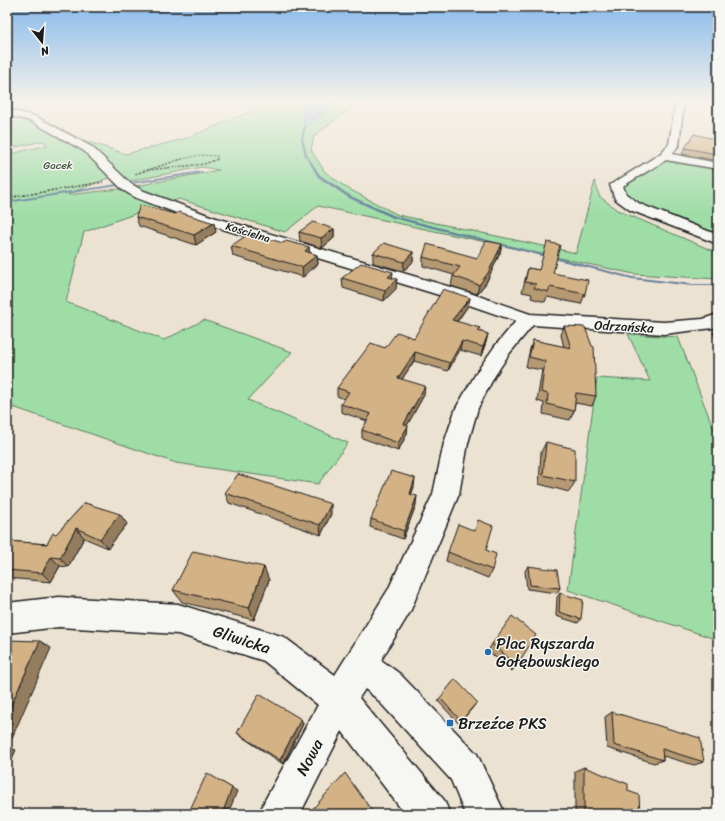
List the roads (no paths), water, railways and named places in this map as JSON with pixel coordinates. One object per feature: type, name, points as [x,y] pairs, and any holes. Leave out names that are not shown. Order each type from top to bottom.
[{"type":"street","name":"Kościelna","points":[[69,138],[88,149],[123,183],[139,194],[208,220],[458,295],[528,319]]},
{"type":"street","points":[[675,138],[674,145],[664,156],[616,185],[620,196],[635,207],[718,240]]},
{"type":"street","points":[[664,156],[718,166]]},
{"type":"street","name":"Odrzańska","points":[[528,319],[664,328],[707,324],[718,319]]},
{"type":"street","name":"Nowa","points":[[279,814],[339,700],[399,601],[446,494],[456,443],[467,408],[485,375],[502,350],[528,319]]},
{"type":"street","name":"Gliwicka","points":[[7,618],[59,612],[178,619],[274,648],[339,700],[430,814]]},
{"type":"street","points":[[360,664],[388,686],[464,767],[485,814]]},
{"type":"waterway","points":[[302,138],[306,155],[319,176],[350,197],[394,217],[632,278],[692,285],[718,285]]},
{"type":"waterway","points":[[7,202],[202,172]]},
{"type":"place","name":"Plac Ryszarda Gołębowskiego","points":[[488,652]]},
{"type":"place","name":"Brzeźce PKS","points":[[450,723]]},
{"type":"park label","name":"Gacek","points":[[58,165]]}]
